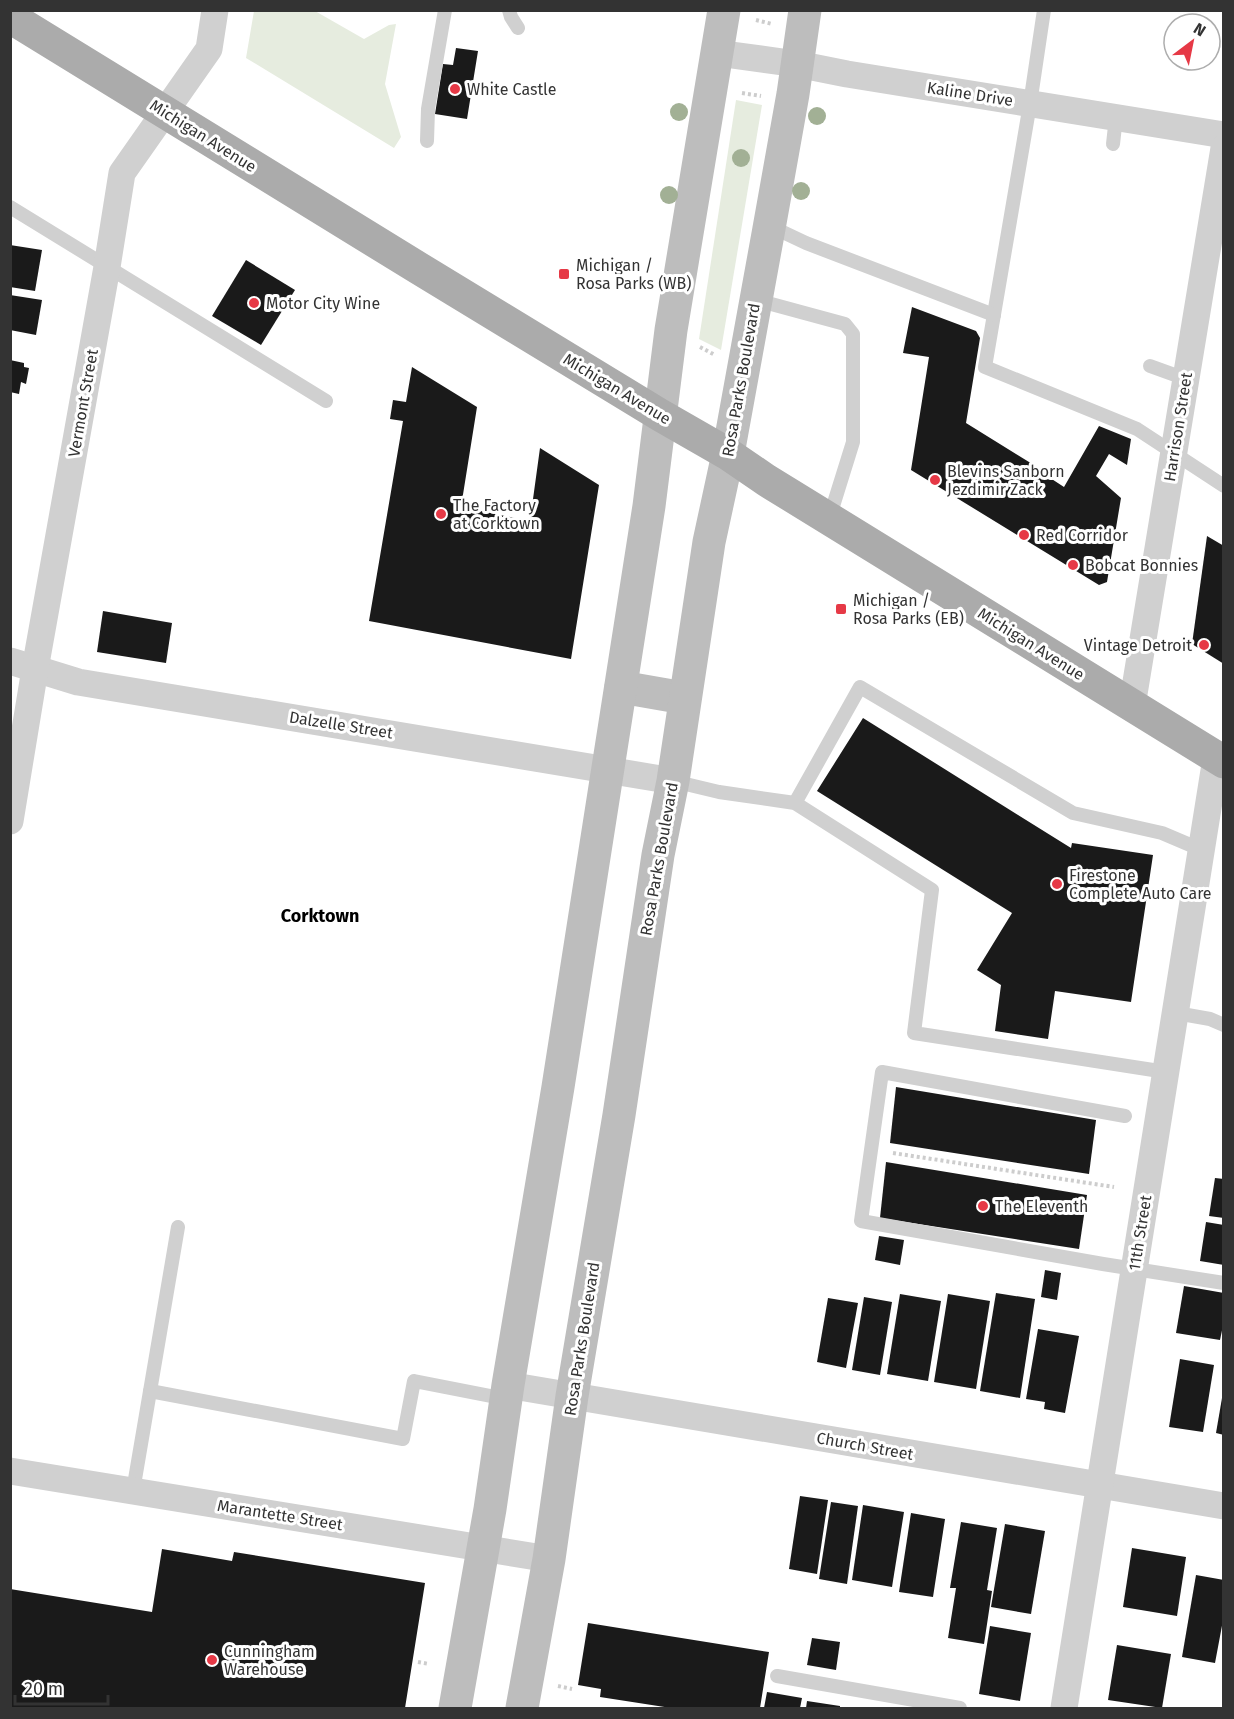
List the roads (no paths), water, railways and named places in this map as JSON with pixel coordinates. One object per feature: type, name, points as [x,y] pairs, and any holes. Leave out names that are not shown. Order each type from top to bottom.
[{"type":"main road","name":"Rosa Parks Boulevard","points":[[522,1708],[549,1559],[572,1396],[710,542],[756,300],[805,10]]},
{"type":"main road","points":[[455,1708],[558,1087],[649,506],[671,330],[717,53],[738,15]]},
{"type":"main road","name":"Michigan Avenue","points":[[10,17],[660,415],[728,454],[766,480],[1220,760]]},
{"type":"main road","points":[[621,687],[684,698]]},
{"type":"street","name":"Vermont Street","points":[[10,821],[23,665],[107,267],[122,173],[209,49],[215,10]]},
{"type":"street","name":"Kaline Drive","points":[[717,53],[797,64],[846,74],[1224,135]]},
{"type":"street","name":"Harrison Street","points":[[1132,706],[1224,148]]},
{"type":"street","name":"Dalzelle Street","points":[[23,665],[78,682],[673,781]]},
{"type":"street","name":"11th Street","points":[[1064,1708],[1202,850],[1220,760]]},
{"type":"street","name":"Church Street","points":[[507,1392],[572,1396],[1224,1506]]},
{"type":"street","name":"Marantette Street","points":[[10,1471],[549,1559]]},
{"type":"lane","points":[[427,141],[428,109],[445,10]]},
{"type":"lane","points":[[509,10],[518,28]]},
{"type":"lane","points":[[1044,10],[985,368],[1137,429],[1224,486]]},
{"type":"lane","points":[[1113,144],[1116,117]]},
{"type":"lane","points":[[10,207],[326,401]]},
{"type":"lane","points":[[769,226],[806,243],[994,315]]},
{"type":"lane","points":[[756,300],[844,324],[854,334],[853,442],[829,519]]},
{"type":"lane","points":[[1150,366],[1186,379]]},
{"type":"lane","points":[[795,803],[860,687],[1073,813],[1162,833],[1202,850]]},
{"type":"lane","points":[[673,781],[719,792],[795,803],[932,890],[914,1033],[1166,1072]]},
{"type":"lane","points":[[1176,1013],[1210,1019],[1224,1025]]},
{"type":"lane","points":[[1125,1116],[882,1072],[861,1221],[1224,1283]]},
{"type":"lane","points":[[133,1491],[178,1227]]},
{"type":"lane","points":[[150,1391],[403,1439],[414,1381],[507,1392]]},
{"type":"lane","points":[[777,1676],[960,1708]]},
{"type":"place","name":"White Castle","points":[[455,89]]},
{"type":"place","name":"Michigan / Rosa Parks (WB)","points":[[564,274]]},
{"type":"place","name":"Motor City Wine","points":[[254,303]]},
{"type":"place","name":"Blevins Sanborn Jezdimir Zack","points":[[935,480]]},
{"type":"place","name":"The Factory at Corktown","points":[[441,514]]},
{"type":"place","name":"Red Corridor","points":[[1024,535]]},
{"type":"place","name":"Bobcat Bonnies","points":[[1073,565]]},
{"type":"place","name":"Michigan / Rosa Parks (EB)","points":[[841,609]]},
{"type":"place","name":"Vintage Detroit","points":[[1204,645]]},
{"type":"place","name":"Firestone Complete Auto Care","points":[[1057,884]]},
{"type":"place","name":"The Eleventh","points":[[983,1206]]},
{"type":"place","name":"Cunningham Warehouse","points":[[212,1660]]},
{"type":"district","name":"Corktown","points":[[320,916]]}]
